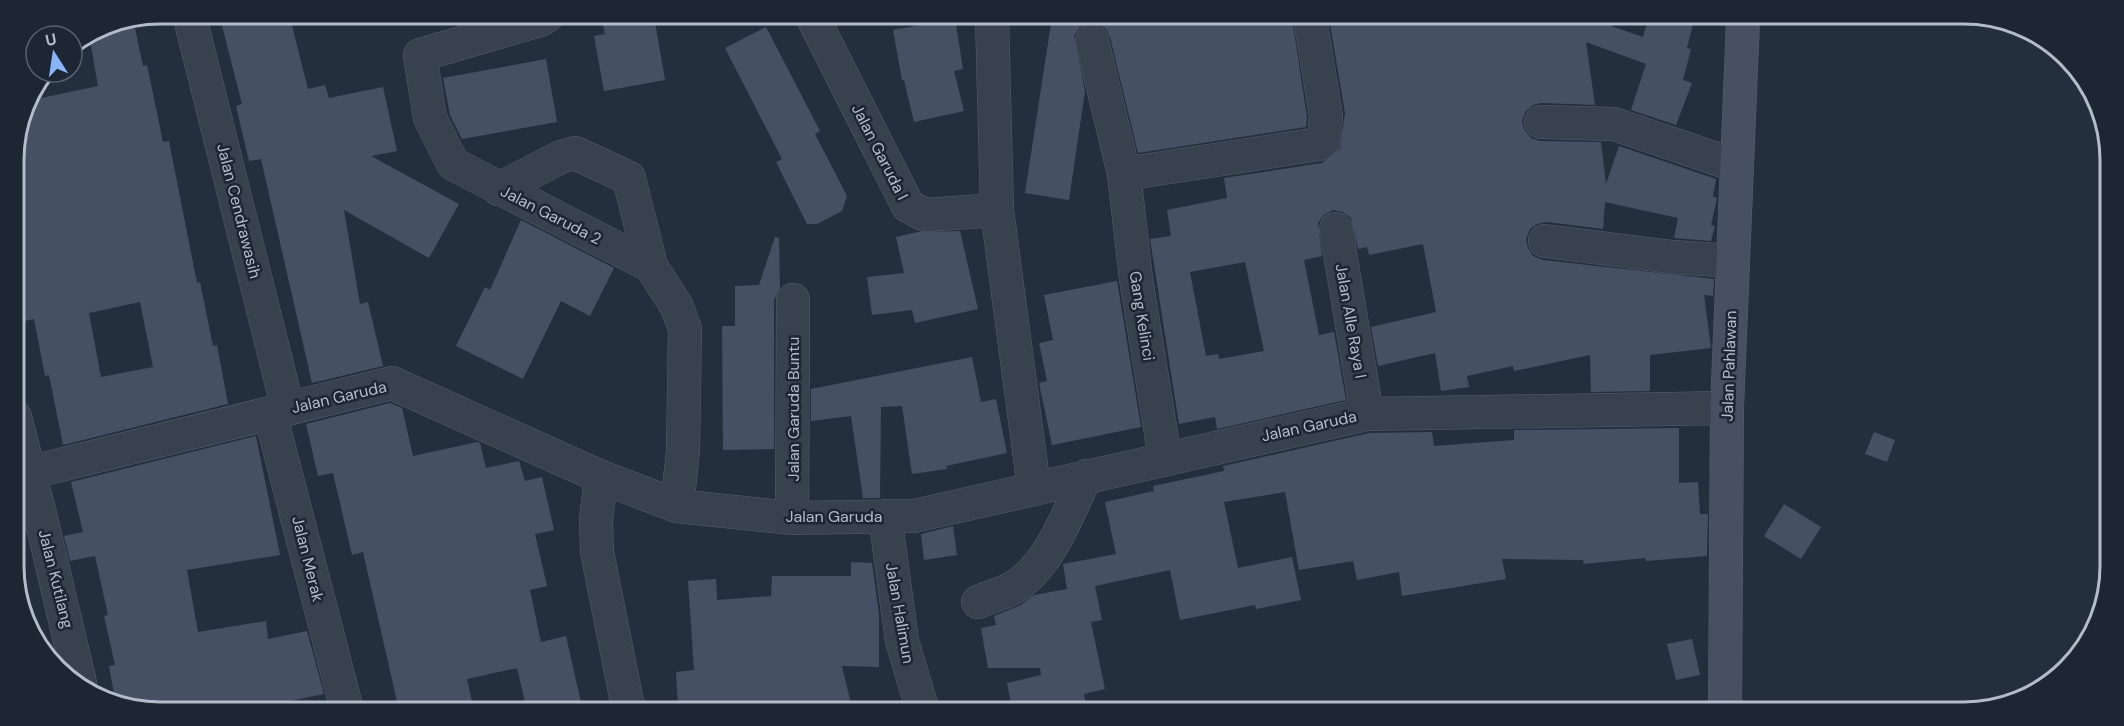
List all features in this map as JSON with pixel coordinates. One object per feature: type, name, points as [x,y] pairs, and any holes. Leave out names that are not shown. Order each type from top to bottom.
[{"type":"main road","name":"Jalan Pahlawan","points":[[1725,702],[1727,408],[1743,24]]},
{"type":"street","name":"Jalan Cendrawasih","points":[[191,24],[279,411]]},
{"type":"street","name":"Jalan Garuda 2","points":[[526,24],[420,55],[430,118],[453,164],[651,266]]},
{"type":"street","name":"Jalan Garuda I","points":[[816,24],[908,206],[925,215],[997,210]]},
{"type":"street","points":[[992,24],[997,210],[1034,488]]},
{"type":"street","points":[[1124,174],[1319,144],[1324,140],[1326,116],[1311,24]]},
{"type":"street","name":"Gang Kelinci","points":[[1092,41],[1124,174],[1136,279],[1165,458]]},
{"type":"street","points":[[1541,122],[1614,124],[1737,166]]},
{"type":"street","points":[[499,189],[561,157],[575,153],[629,178],[651,266],[677,307],[685,329],[683,451],[676,506]]},
{"type":"street","name":"Jalan Alle Raya I","points":[[1336,229],[1368,414]]},
{"type":"street","points":[[1545,241],[1672,257],[1733,261]]},
{"type":"street","name":"Jalan Garuda Buntu","points":[[792,518],[793,300]]},
{"type":"street","name":"Jalan Garuda","points":[[28,473],[392,382],[601,477],[676,506],[792,518],[914,516],[1368,414],[1727,408]]},
{"type":"street","name":"Jalan Merak","points":[[279,411],[345,702]]},
{"type":"street","points":[[24,456],[28,473],[27,513]]},
{"type":"street","points":[[978,602],[1013,588],[1034,570],[1050,546],[1086,476]]},
{"type":"street","points":[[601,477],[596,520],[597,552],[627,702]]},
{"type":"street","name":"Jalan Kutilang","points":[[27,513],[77,674]]},
{"type":"street","name":"Jalan Halimun","points":[[885,516],[902,641],[920,702]]},
{"type":"building","points":[[222,24],[292,24],[308,89],[325,85],[329,98],[383,87],[397,151],[371,156],[459,204],[429,258],[344,210],[360,304],[368,302],[383,366],[312,383],[261,159],[249,161],[236,106],[242,104]]},
{"type":"building","points":[[603,24],[655,24],[665,80],[604,91],[594,36],[605,34]]},
{"type":"building","points":[[927,24],[956,24],[963,69],[954,71],[964,111],[914,122],[904,80],[902,80],[893,30]]},
{"type":"building","points":[[1051,24],[1091,24],[1080,27],[1074,36],[1085,91],[1069,200],[1025,193]]},
{"type":"building","points":[[1099,24],[1293,24],[1307,117],[1306,127],[1138,153],[1110,37],[1106,29]]},
{"type":"building","points":[[1330,24],[1605,24],[1643,37],[1647,24],[1693,24],[1687,48],[1691,49],[1683,80],[1692,83],[1676,125],[1631,110],[1646,64],[1586,42],[1595,105],[1541,103],[1533,105],[1525,112],[1522,122],[1531,138],[1540,141],[1601,142],[1606,184],[1619,146],[1716,179],[1713,196],[1717,198],[1711,225],[1715,226],[1711,241],[1674,238],[1678,218],[1605,202],[1603,229],[1547,222],[1537,224],[1530,229],[1526,239],[1533,256],[1543,260],[1714,279],[1713,296],[1704,295],[1711,348],[1650,355],[1650,391],[1591,392],[1590,355],[1514,371],[1513,366],[1467,376],[1469,387],[1441,391],[1435,353],[1378,366],[1371,327],[1436,312],[1423,244],[1369,255],[1367,247],[1358,249],[1351,218],[1343,212],[1333,210],[1324,215],[1318,223],[1322,256],[1304,260],[1319,335],[1334,332],[1346,400],[1217,429],[1215,417],[1179,424],[1150,239],[1171,236],[1167,210],[1227,198],[1224,178],[1322,163],[1340,149],[1345,113]],"holes":[[[1245,262],[1264,351],[1219,359],[1218,354],[1206,356],[1190,272]]]},
{"type":"building","points":[[135,27],[143,66],[147,65],[163,142],[169,141],[197,283],[200,282],[213,346],[217,345],[228,404],[63,445],[49,375],[45,376],[34,319],[24,321],[24,151],[29,125],[39,99],[98,86],[91,43],[108,34]],"holes":[[[140,302],[153,367],[101,377],[89,313]]]},
{"type":"building","points":[[766,27],[820,131],[815,134],[847,196],[842,211],[817,224],[807,224],[776,162],[782,159],[725,48]]},
{"type":"building","points":[[546,59],[557,122],[462,139],[450,115],[443,78]]},
{"type":"building","points":[[521,220],[614,268],[590,316],[561,301],[523,379],[456,346],[485,287],[490,290]]},
{"type":"building","points":[[960,231],[978,309],[915,323],[912,310],[872,315],[867,277],[904,273],[896,237],[918,232]]},
{"type":"building","points":[[775,237],[779,238],[780,288],[774,300],[774,449],[723,450],[722,326],[735,326],[735,286],[759,285]]},
{"type":"building","points":[[1117,281],[1141,427],[1052,445],[1039,383],[1047,381],[1039,343],[1053,340],[1044,295]]},
{"type":"building","points":[[972,357],[981,402],[996,399],[1007,453],[946,466],[947,469],[912,474],[902,406],[881,407],[880,498],[863,498],[851,416],[811,421],[811,389]]},
{"type":"building","points":[[390,403],[402,408],[413,456],[477,442],[480,443],[486,468],[519,461],[525,481],[542,477],[554,530],[535,534],[547,586],[530,590],[541,642],[566,636],[581,702],[525,702],[517,668],[467,679],[472,702],[397,702],[363,552],[352,555],[333,473],[318,476],[306,424]]},
{"type":"building","points":[[1679,428],[1679,483],[1698,482],[1700,514],[1708,514],[1707,556],[1646,561],[1645,558],[1584,564],[1583,560],[1502,559],[1506,579],[1402,596],[1399,572],[1357,580],[1353,561],[1299,570],[1285,492],[1224,502],[1238,568],[1292,557],[1301,600],[1256,609],[1255,605],[1180,620],[1170,570],[1095,586],[1102,620],[1091,622],[1105,689],[1084,694],[1086,702],[1011,702],[1007,683],[1041,675],[1040,668],[988,668],[981,628],[996,625],[994,616],[1021,605],[1034,595],[1067,589],[1063,564],[1116,554],[1105,502],[1154,491],[1153,486],[1224,471],[1223,466],[1369,433],[1432,432],[1434,446],[1514,440],[1514,430]]},
{"type":"building","points":[[1874,432],[1895,440],[1887,462],[1865,454]]},
{"type":"building","points":[[256,436],[280,555],[187,570],[198,632],[266,621],[268,639],[307,631],[324,694],[285,702],[160,702],[142,701],[114,694],[109,666],[115,665],[104,616],[108,615],[95,556],[70,561],[64,536],[83,532],[71,482]]},
{"type":"building","points":[[1784,504],[1821,527],[1801,559],[1764,536]]},
{"type":"building","points":[[953,526],[957,555],[924,560],[921,534]]},
{"type":"building","points":[[851,562],[872,563],[879,614],[879,667],[842,666],[851,702],[678,702],[676,672],[694,670],[688,581],[716,579],[717,600],[771,596],[772,576],[851,576]]},
{"type":"building","points":[[1692,639],[1700,675],[1676,680],[1667,644]]}]
